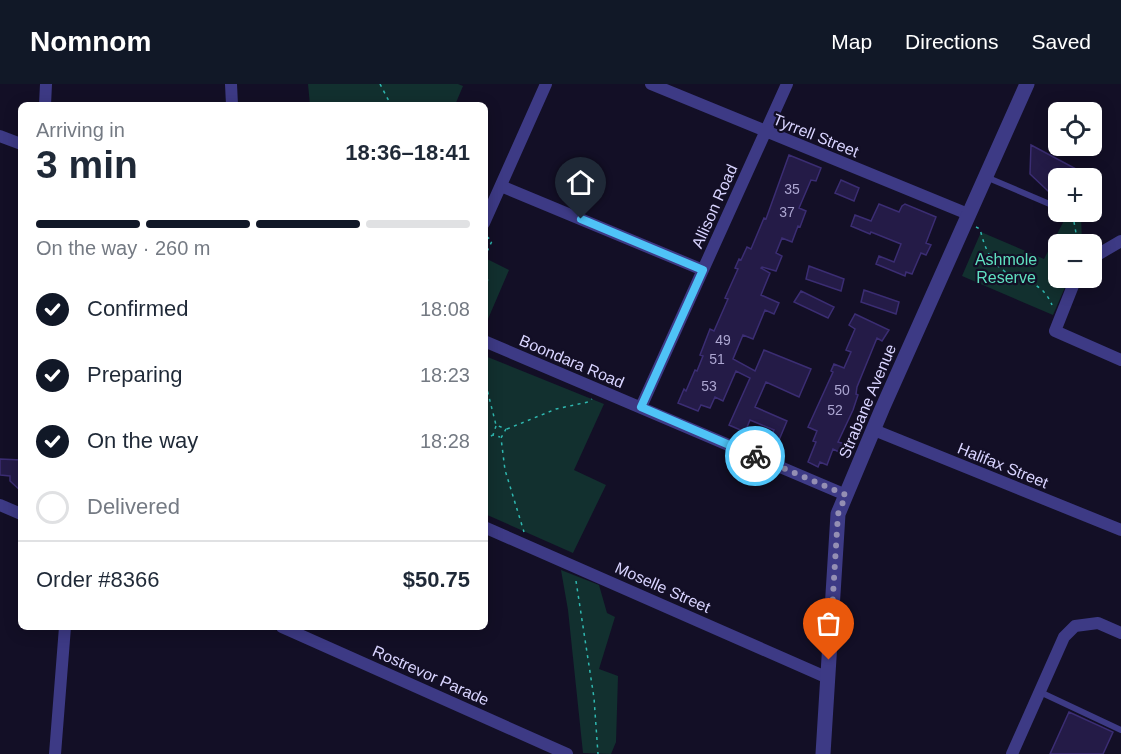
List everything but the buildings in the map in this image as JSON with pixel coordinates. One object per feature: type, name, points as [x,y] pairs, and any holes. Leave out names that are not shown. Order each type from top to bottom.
[{"type":"street","points":[[45,102],[46,84]]},
{"type":"street","points":[[231,84],[232,102]]},
{"type":"street","points":[[488,214],[546,84]]},
{"type":"street","name":"Tyrrell Street","points":[[651,84],[966,218]]},
{"type":"street","name":"Allison Road","points":[[641,407],[787,84]]},
{"type":"street","name":"Strabane Avenue","points":[[823,754],[838,514],[966,218],[1027,84]]},
{"type":"street","points":[[0,136],[18,143]]},
{"type":"street","points":[[501,186],[703,270]]},
{"type":"street","points":[[1102,252],[1121,241]]},
{"type":"street","points":[[1072,288],[1055,331],[1121,360]]},
{"type":"street","name":"Boondara Road","points":[[488,344],[846,495]]},
{"type":"street","name":"Halifax Street","points":[[874,430],[1121,530]]},
{"type":"street","points":[[0,505],[18,513]]},
{"type":"street","name":"Moselle Street","points":[[488,529],[828,678]]},
{"type":"street","points":[[1012,754],[1064,637],[1075,626],[1098,623],[1121,633]]},
{"type":"street","points":[[55,754],[65,630]]},
{"type":"street","name":"Rostrevor Parade","points":[[289,630],[567,754]]},
{"type":"lane","points":[[986,177],[1048,203]]},
{"type":"lane","points":[[1040,692],[1121,729]]},
{"type":"path","points":[[380,84],[389,102]]},
{"type":"path","points":[[966,218],[980,229],[985,249],[995,264],[1005,272],[1034,283],[1049,299],[1053,308],[1062,313]]},
{"type":"path","points":[[506,429],[556,410],[588,402],[602,392]]},
{"type":"path","points":[[494,435],[496,425]]},
{"type":"path","points":[[488,437],[494,435],[501,438]]},
{"type":"green space","points":[[308,84],[458,84],[463,86],[456,102],[310,102]]},
{"type":"green space","name":"Ashmole Reserve","points":[[1063,222],[1081,222],[1082,234],[1057,234]]},
{"type":"green space","name":"Ashmole Reserve","points":[[981,232],[1044,259],[1048,251],[1048,288],[1065,288],[1053,315],[962,276]]},
{"type":"green space","points":[[488,260],[509,270],[488,319]]},
{"type":"green space","points":[[488,357],[604,404],[574,470],[606,485],[573,553],[488,515]]},
{"type":"green space","points":[[561,570],[599,585],[607,613],[615,617],[599,669],[618,676],[616,742],[611,754],[583,753],[568,610]]},
{"type":"way so far","points":[[755,456],[846,495],[838,514],[829,660]]},
{"type":"route","points":[[581,219],[703,270],[641,407],[755,456]]}]
